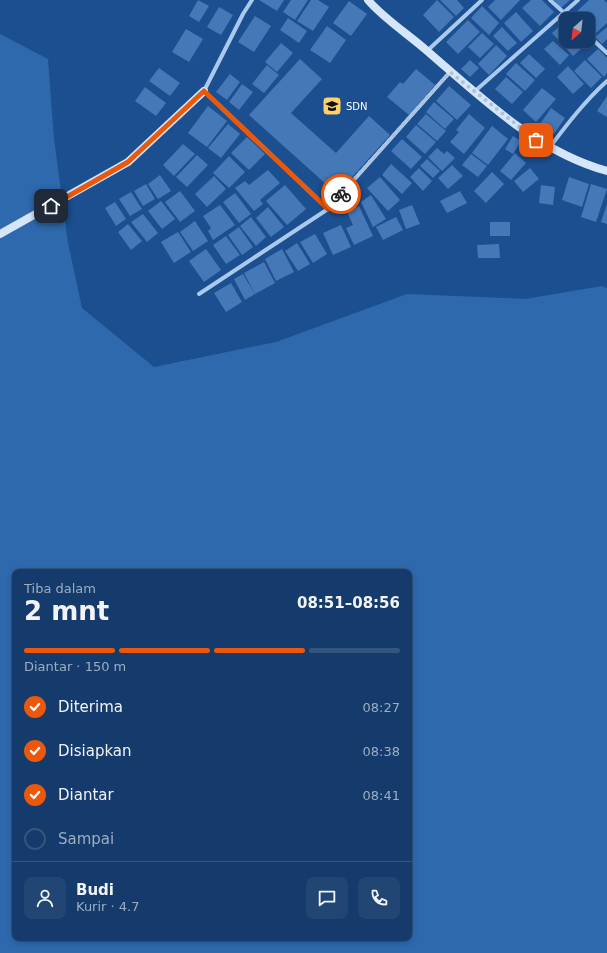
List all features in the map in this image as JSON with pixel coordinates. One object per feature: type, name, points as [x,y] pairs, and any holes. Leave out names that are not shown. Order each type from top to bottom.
[{"type":"street","points":[[0,234],[128,162],[204,91],[243,14],[252,0]]},
{"type":"street","points":[[368,0],[450,72],[536,140],[582,164],[607,171]]},
{"type":"street","points":[[427,51],[482,0]]},
{"type":"street","points":[[550,0],[563,12],[578,0]]},
{"type":"street","points":[[474,92],[559,16]]},
{"type":"street","points":[[595,42],[607,53]]},
{"type":"street","points":[[200,294],[328,209],[450,72]]},
{"type":"street","points":[[550,148],[588,98],[607,81]]},
{"type":"street","points":[[204,91],[328,209]]},
{"type":"shaded area","points":[[0,34],[48,59],[54,139],[68,243],[82,308],[154,367],[276,342],[407,294],[525,299],[602,286],[607,288],[607,953],[0,953]]},
{"type":"building","points":[[198,0],[209,6],[199,22],[189,16]]},
{"type":"building","points":[[259,0],[284,0],[277,11]]},
{"type":"building","points":[[291,0],[308,0],[295,20],[283,12]]},
{"type":"building","points":[[311,0],[318,0],[329,7],[313,31],[297,21]]},
{"type":"building","points":[[437,0],[454,17],[439,32],[423,15]]},
{"type":"building","points":[[440,0],[457,0],[464,8],[456,16]]},
{"type":"building","points":[[495,0],[520,0],[501,20],[488,7]]},
{"type":"building","points":[[531,0],[542,0],[554,12],[540,26],[522,8]]},
{"type":"building","points":[[554,0],[570,0],[561,8]]},
{"type":"building","points":[[589,0],[604,0],[607,3],[607,23],[595,34],[595,12],[576,12]]},
{"type":"building","points":[[349,1],[367,14],[351,36],[333,23]]},
{"type":"building","points":[[482,6],[499,23],[489,35],[471,18]]},
{"type":"building","points":[[219,7],[233,15],[221,35],[207,27]]},
{"type":"building","points":[[516,12],[533,31],[521,42],[504,23]]},
{"type":"building","points":[[255,16],[271,26],[254,52],[238,42]]},
{"type":"building","points":[[288,18],[307,31],[299,43],[280,30]]},
{"type":"building","points":[[468,20],[480,32],[458,54],[446,42]]},
{"type":"building","points":[[327,26],[346,40],[330,63],[310,50]]},
{"type":"building","points":[[502,27],[517,43],[508,51],[493,36]]},
{"type":"building","points":[[559,27],[559,41],[552,33]]},
{"type":"building","points":[[607,27],[607,39],[602,44],[595,37]]},
{"type":"building","points":[[186,29],[203,39],[189,62],[172,52]]},
{"type":"building","points":[[482,33],[494,44],[480,58],[468,47]]},
{"type":"building","points":[[553,41],[559,48],[569,55],[560,65],[544,49]]},
{"type":"building","points":[[281,43],[293,53],[277,72],[265,62]]},
{"type":"building","points":[[496,45],[507,56],[489,75],[478,64]]},
{"type":"building","points":[[566,48],[582,48],[573,56]]},
{"type":"building","points":[[598,49],[607,58],[607,73],[604,77],[587,59]]},
{"type":"building","points":[[529,54],[545,69],[536,78],[520,63]]},
{"type":"building","points":[[300,59],[322,79],[291,113],[336,153],[369,116],[390,135],[337,194],[249,115]]},
{"type":"building","points":[[470,60],[479,68],[470,77],[461,69]]},
{"type":"building","points":[[585,60],[602,77],[591,88],[574,71]]},
{"type":"building","points":[[516,63],[535,80],[525,91],[506,74]]},
{"type":"building","points":[[267,65],[279,75],[264,93],[252,84]]},
{"type":"building","points":[[568,66],[584,84],[573,94],[557,77]]},
{"type":"building","points":[[159,68],[180,83],[170,96],[149,81]]},
{"type":"building","points":[[416,69],[435,85],[409,115],[387,97],[400,82],[403,84]]},
{"type":"building","points":[[230,74],[240,82],[227,100],[216,92]]},
{"type":"building","points":[[506,77],[523,92],[512,104],[495,89]]},
{"type":"building","points":[[242,84],[253,92],[239,110],[229,102]]},
{"type":"building","points":[[449,86],[471,105],[457,120],[436,101]]},
{"type":"building","points":[[145,87],[166,103],[156,116],[135,101]]},
{"type":"building","points":[[542,88],[556,99],[536,122],[523,110]]},
{"type":"building","points":[[607,96],[607,117],[597,111]]},
{"type":"building","points":[[434,102],[454,119],[445,129],[426,112]]},
{"type":"building","points":[[208,106],[227,121],[207,147],[188,133]]},
{"type":"building","points":[[551,108],[565,118],[554,134],[540,124]]},
{"type":"building","points":[[426,114],[446,131],[437,141],[417,124]]},
{"type":"building","points":[[469,114],[485,128],[464,154],[450,142],[459,132],[456,130]]},
{"type":"building","points":[[228,124],[240,134],[221,158],[208,148]]},
{"type":"building","points":[[416,125],[436,142],[425,154],[406,137]]},
{"type":"building","points":[[492,126],[508,139],[488,165],[472,153]]},
{"type":"building","points":[[513,136],[521,141],[513,154],[505,149]]},
{"type":"building","points":[[247,137],[265,154],[249,170],[231,153]]},
{"type":"building","points":[[402,139],[422,157],[411,169],[391,151]]},
{"type":"building","points":[[183,144],[195,154],[174,176],[163,165]]},
{"type":"building","points":[[437,148],[444,154],[447,151],[455,158],[442,171],[428,157]]},
{"type":"building","points":[[515,153],[526,163],[511,180],[500,171]]},
{"type":"building","points":[[471,154],[487,166],[478,177],[462,165]]},
{"type":"building","points":[[197,155],[208,165],[187,187],[176,177]]},
{"type":"building","points":[[229,156],[245,172],[229,188],[213,173]]},
{"type":"building","points":[[427,159],[440,171],[433,178],[420,166]]},
{"type":"building","points":[[391,164],[412,183],[402,194],[382,175]]},
{"type":"building","points":[[452,165],[463,176],[448,189],[438,178]]},
{"type":"building","points":[[419,168],[432,181],[423,191],[410,177]]},
{"type":"building","points":[[530,168],[539,179],[523,192],[514,181]]},
{"type":"building","points":[[268,170],[280,183],[260,200],[263,204],[254,211],[235,188],[245,181],[249,185]]},
{"type":"building","points":[[492,172],[504,184],[486,203],[474,191]]},
{"type":"building","points":[[160,175],[171,191],[158,199],[148,184]]},
{"type":"building","points":[[214,176],[226,189],[207,207],[195,194]]},
{"type":"building","points":[[380,177],[400,200],[388,211],[367,188]]},
{"type":"building","points":[[569,177],[589,184],[582,207],[562,200]]},
{"type":"building","points":[[146,184],[155,199],[143,206],[134,191]]},
{"type":"building","points":[[591,184],[607,189],[596,222],[581,217]]},
{"type":"building","points":[[285,185],[306,209],[287,225],[266,201]]},
{"type":"building","points":[[541,185],[555,187],[553,205],[539,203]]},
{"type":"building","points":[[180,191],[195,211],[180,222],[165,202]]},
{"type":"building","points":[[460,191],[467,203],[447,213],[440,201]]},
{"type":"building","points":[[131,192],[142,209],[130,216],[119,199]]},
{"type":"building","points":[[235,193],[251,214],[239,223],[223,202]]},
{"type":"building","points":[[371,195],[386,219],[373,227],[361,202]]},
{"type":"building","points":[[161,201],[175,219],[162,229],[148,211]]},
{"type":"building","points":[[115,202],[126,219],[116,226],[105,208]]},
{"type":"building","points":[[607,204],[607,224],[601,222]]},
{"type":"building","points":[[220,205],[235,225],[213,240],[208,231],[211,228],[203,216]]},
{"type":"building","points":[[412,205],[420,224],[406,229],[399,210]]},
{"type":"building","points":[[359,206],[373,236],[354,245],[346,228],[353,225],[347,212]]},
{"type":"building","points":[[268,207],[284,227],[271,237],[256,218]]},
{"type":"building","points":[[143,214],[158,233],[147,242],[131,222]]},
{"type":"building","points":[[251,217],[266,237],[256,246],[240,226]]},
{"type":"building","points":[[396,217],[403,230],[383,240],[376,227]]},
{"type":"building","points":[[195,221],[208,241],[193,251],[180,232]]},
{"type":"building","points":[[490,222],[510,222],[510,236],[490,236]]},
{"type":"building","points":[[128,224],[142,241],[131,250],[118,232]]},
{"type":"building","points":[[341,225],[351,247],[333,255],[323,233]]},
{"type":"building","points":[[239,227],[253,247],[242,255],[228,235]]},
{"type":"building","points":[[178,232],[191,252],[174,263],[161,242]]},
{"type":"building","points":[[315,234],[327,254],[313,263],[300,242]]},
{"type":"building","points":[[226,236],[240,255],[226,264],[213,245]]},
{"type":"building","points":[[297,243],[310,264],[298,271],[285,251]]},
{"type":"building","points":[[499,244],[500,258],[478,258],[477,245]]},
{"type":"building","points":[[206,249],[221,270],[204,282],[189,261]]},
{"type":"building","points":[[282,249],[294,272],[276,281],[265,259]]},
{"type":"building","points":[[264,262],[275,283],[255,294],[244,273]]},
{"type":"building","points":[[243,274],[255,294],[245,300],[234,279]]},
{"type":"building","points":[[231,283],[242,302],[226,312],[214,293]]},
{"type":"way so far","points":[[341,194],[450,72],[536,140]]},
{"type":"place","name":"SDN","points":[[332,106]]},
{"type":"route","points":[[51,206],[128,162],[204,91],[328,209],[341,194]]}]
